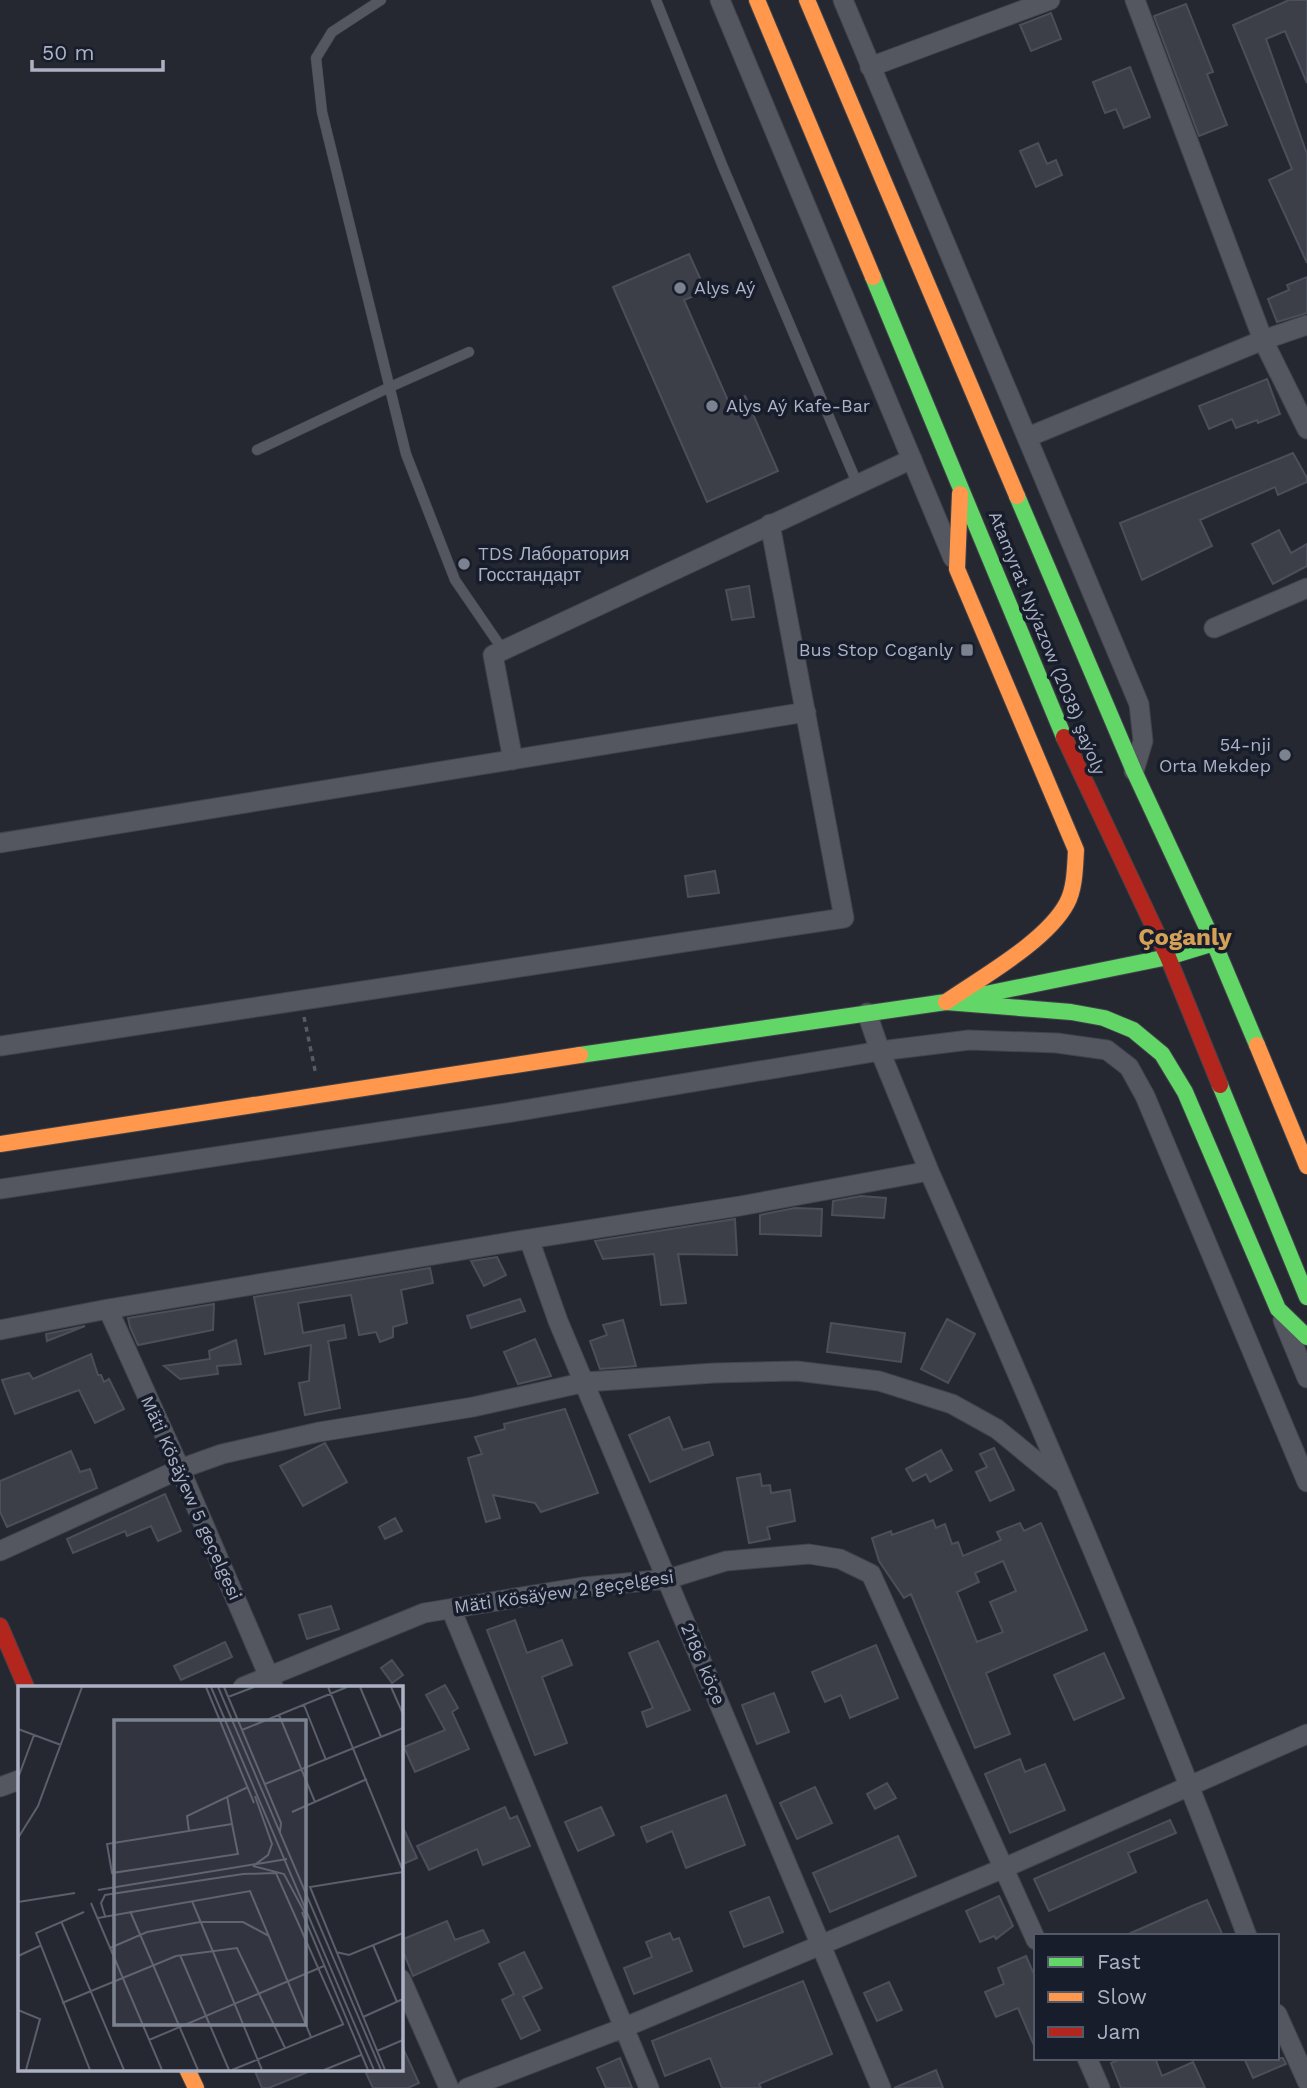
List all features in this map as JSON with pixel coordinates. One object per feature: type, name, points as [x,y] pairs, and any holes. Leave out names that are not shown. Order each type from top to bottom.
[{"type":"main road","name":"Atamyrat Nyýazow (2038) şaýoly","points":[[757,0],[960,483],[1074,763],[1168,957],[1307,1297]]},
{"type":"main road","name":"Atamyrat Nyýazow (2038) şaýoly","points":[[807,0],[1134,771],[1214,943],[1307,1166]]},
{"type":"main road","points":[[946,1002],[1036,939],[1051,925],[1068,902],[1074,877],[1076,850],[957,569],[960,483]]},
{"type":"main road","points":[[1021,719],[1074,763]]},
{"type":"main road","points":[[0,1144],[946,1002],[1168,957],[1214,943]]},
{"type":"main road","points":[[946,1002],[1071,1012],[1104,1018],[1133,1030],[1162,1054],[1185,1092],[1278,1310],[1307,1337]]},
{"type":"main road","points":[[1228,1102],[1228,1193]]},
{"type":"main road","points":[[1284,1111],[1307,1124]]},
{"type":"main road","points":[[0,1626],[26,1686]]},
{"type":"main road","points":[[187,2070],[196,2088]]},
{"type":"street","points":[[720,0],[957,569]]},
{"type":"street","points":[[843,0],[1139,704],[1143,741],[1134,771]]},
{"type":"street","points":[[870,67],[1050,0]]},
{"type":"street","points":[[1135,0],[1263,340],[1307,429]]},
{"type":"street","points":[[1028,437],[1307,324]]},
{"type":"street","points":[[513,760],[493,654],[912,459]]},
{"type":"street","points":[[0,1046],[844,918],[770,524]]},
{"type":"street","points":[[1214,628],[1307,588]]},
{"type":"street","points":[[0,843],[806,712]]},
{"type":"street","points":[[867,1013],[929,1171],[1066,1486],[1190,1784],[1246,1934]]},
{"type":"street","points":[[0,1189],[512,1112],[880,1051],[969,1040],[1057,1043],[1107,1050],[1129,1067],[1145,1096],[1307,1482]]},
{"type":"street","points":[[0,1330],[108,1309],[740,1206],[929,1171]]},
{"type":"street","name":"2186 köçe","points":[[529,1239],[558,1321],[586,1382],[881,2088]]},
{"type":"street","name":"Mäti Kösäýew 5 geçelgesi","points":[[108,1309],[271,1682]]},
{"type":"street","points":[[1278,1310],[1307,1378]]},
{"type":"street","points":[[0,1551],[180,1469],[222,1454],[319,1432],[474,1406],[586,1382],[714,1373],[797,1371],[879,1381],[952,1404],[998,1429],[1066,1486]]},
{"type":"street","name":"Mäti Kösäýew 2 geçelgesi","points":[[249,1686],[271,1682],[424,1614],[583,1587],[668,1579],[726,1561],[808,1553],[841,1559],[870,1574],[1034,1936]]},
{"type":"street","points":[[451,1609],[649,2088]]},
{"type":"street","points":[[467,2088],[623,2028],[1004,1868],[1307,1734]]},
{"type":"street","points":[[0,1787],[18,1780]]},
{"type":"street","points":[[402,1981],[449,2088]]},
{"type":"street","points":[[1279,2018],[1307,2081]]},
{"type":"street","points":[[1088,2060],[1100,2088]]},
{"type":"lane","points":[[381,0],[332,32],[316,58],[322,112],[406,454],[455,580],[503,650]]},
{"type":"lane","points":[[656,0],[723,167],[857,483]]},
{"type":"lane","points":[[257,450],[469,352]]},
{"type":"path","points":[[301,1001],[319,1094]]},
{"type":"building","points":[[1289,0],[1307,0],[1307,83],[1285,31],[1266,39],[1307,154],[1307,263],[1269,180],[1292,169],[1233,25]]},
{"type":"building","points":[[1186,4],[1213,72],[1207,74],[1227,125],[1199,136],[1154,16]]},
{"type":"building","points":[[1051,13],[1061,39],[1031,51],[1020,25]]},
{"type":"building","points":[[1130,67],[1150,117],[1124,128],[1116,109],[1105,113],[1093,82]]},
{"type":"building","points":[[1038,143],[1047,164],[1056,160],[1062,175],[1036,187],[1020,151]]},
{"type":"building","points":[[689,254],[706,291],[684,300],[729,403],[745,396],[778,471],[707,502],[613,287]]},
{"type":"building","points":[[1307,277],[1307,313],[1277,322],[1268,299],[1289,290],[1287,285]]},
{"type":"building","points":[[1267,379],[1280,414],[1236,428],[1232,419],[1209,429],[1199,406]]},
{"type":"building","points":[[1293,453],[1307,482],[1278,495],[1275,487],[1200,520],[1212,546],[1142,580],[1120,523]]},
{"type":"building","points":[[1279,530],[1291,553],[1307,544],[1307,566],[1273,584],[1252,544]]},
{"type":"building","points":[[749,586],[754,617],[732,620],[726,590]]},
{"type":"building","points":[[715,871],[719,893],[688,897],[685,876]]},
{"type":"building","points":[[861,1196],[886,1198],[884,1218],[832,1215],[833,1201]]},
{"type":"building","points":[[795,1208],[822,1209],[821,1236],[760,1234],[760,1215]]},
{"type":"building","points":[[735,1219],[737,1255],[678,1254],[686,1303],[661,1305],[654,1254],[603,1259],[595,1241]]},
{"type":"building","points":[[497,1257],[506,1275],[484,1286],[471,1261]]},
{"type":"building","points":[[430,1268],[433,1283],[401,1290],[407,1323],[393,1327],[393,1337],[380,1342],[376,1332],[359,1335],[351,1295],[298,1303],[303,1333],[344,1325],[346,1338],[328,1341],[340,1408],[305,1415],[299,1383],[309,1381],[311,1345],[265,1354],[254,1297]]},
{"type":"building","points":[[520,1299],[525,1311],[471,1328],[467,1316]]},
{"type":"building","points":[[214,1304],[213,1330],[138,1345],[128,1318]]},
{"type":"building","points":[[947,1319],[975,1334],[948,1383],[921,1369]]},
{"type":"building","points":[[623,1320],[636,1366],[600,1369],[590,1341],[607,1335],[603,1325]]},
{"type":"building","points":[[831,1323],[905,1333],[901,1362],[827,1352]]},
{"type":"building","points":[[85,1326],[47,1341],[46,1334]]},
{"type":"building","points":[[535,1339],[551,1376],[518,1384],[504,1352]]},
{"type":"building","points":[[236,1340],[241,1364],[217,1366],[218,1374],[180,1379],[164,1366],[210,1359],[209,1351]]},
{"type":"building","points":[[91,1354],[98,1375],[101,1375],[104,1382],[109,1379],[124,1409],[95,1423],[79,1390],[15,1414],[2,1380],[29,1373],[33,1379]]},
{"type":"building","points":[[565,1409],[598,1493],[541,1512],[535,1503],[493,1495],[500,1518],[486,1522],[468,1458],[482,1454],[475,1437],[505,1429],[504,1424]]},
{"type":"building","points":[[669,1417],[683,1450],[709,1442],[713,1455],[650,1482],[629,1435]]},
{"type":"building","points":[[325,1443],[347,1482],[303,1506],[280,1466]]},
{"type":"building","points":[[994,1448],[1014,1490],[990,1501],[976,1472],[987,1467],[980,1454]]},
{"type":"building","points":[[941,1450],[952,1470],[930,1482],[926,1474],[913,1481],[906,1469]]},
{"type":"building","points":[[71,1451],[80,1472],[90,1469],[97,1488],[7,1527],[0,1512],[0,1481]]},
{"type":"building","points":[[760,1474],[762,1486],[770,1485],[771,1493],[790,1490],[795,1521],[767,1527],[770,1539],[749,1543],[737,1478]]},
{"type":"building","points":[[165,1494],[181,1531],[158,1541],[151,1526],[127,1536],[125,1531],[73,1553],[67,1539]]},
{"type":"building","points":[[395,1518],[402,1531],[385,1539],[379,1527]]},
{"type":"building","points":[[933,1520],[936,1528],[945,1524],[952,1544],[958,1542],[963,1556],[1001,1540],[997,1532],[1020,1523],[1024,1531],[1041,1523],[1087,1630],[986,1673],[1010,1734],[975,1748],[911,1594],[904,1598],[879,1561],[872,1538],[891,1531],[892,1535]],"holes":[[[1003,1561],[1016,1591],[990,1602],[1003,1632],[977,1642],[957,1592],[979,1582],[975,1573]]]},
{"type":"building","points":[[331,1606],[339,1629],[307,1639],[299,1615]]},
{"type":"building","points":[[515,1620],[527,1653],[562,1640],[572,1665],[542,1677],[567,1743],[535,1755],[487,1630]]},
{"type":"building","points":[[658,1641],[690,1710],[647,1727],[642,1712],[653,1708],[629,1653]]},
{"type":"building","points":[[225,1642],[232,1657],[181,1680],[174,1666]]},
{"type":"building","points":[[876,1645],[898,1698],[850,1718],[841,1695],[825,1702],[812,1672]]},
{"type":"building","points":[[1104,1653],[1124,1698],[1074,1720],[1054,1675]]},
{"type":"building","points":[[392,1660],[403,1675],[392,1683],[381,1668]]},
{"type":"building","points":[[445,1685],[458,1708],[452,1712],[469,1749],[415,1772],[404,1747],[445,1730],[426,1695]]},
{"type":"building","points":[[774,1693],[789,1732],[757,1744],[742,1705]]},
{"type":"building","points":[[1020,1759],[1025,1772],[1045,1764],[1065,1810],[1010,1833],[985,1774]]},
{"type":"building","points":[[887,1783],[896,1798],[875,1809],[867,1794]]},
{"type":"building","points":[[815,1787],[832,1823],[797,1839],[780,1803]]},
{"type":"building","points":[[726,1795],[745,1845],[686,1868],[672,1831],[647,1842],[641,1827]]},
{"type":"building","points":[[505,1807],[510,1819],[517,1816],[530,1846],[483,1865],[477,1849],[429,1870],[417,1846]]},
{"type":"building","points":[[601,1807],[614,1835],[578,1851],[565,1822]]},
{"type":"building","points":[[1170,1820],[1176,1833],[1128,1853],[1136,1872],[1049,1911],[1034,1879]]},
{"type":"building","points":[[402,1825],[417,1858],[402,1865]]},
{"type":"building","points":[[898,1836],[916,1876],[830,1912],[813,1873]]},
{"type":"building","points":[[999,1896],[1013,1926],[996,1939],[994,1936],[980,1942],[966,1911]]},
{"type":"building","points":[[769,1897],[783,1932],[744,1947],[730,1912]]},
{"type":"building","points":[[1207,1900],[1222,1934],[1129,1934]]},
{"type":"building","points":[[447,1921],[455,1940],[483,1930],[489,1942],[413,1976],[402,1948],[402,1940]]},
{"type":"building","points":[[670,1933],[673,1940],[679,1938],[692,1971],[634,1994],[624,1968],[652,1957],[646,1942]]},
{"type":"building","points":[[524,1952],[542,1988],[523,1997],[540,2030],[521,2039],[502,2000],[514,1994],[499,1964]]},
{"type":"building","points":[[1026,1956],[1034,1974],[1034,2045],[1018,2008],[996,2017],[985,1992],[1004,1984],[998,1968]]},
{"type":"building","points":[[803,1981],[832,2054],[759,2084],[761,2088],[722,2088],[710,2058],[665,2076],[652,2041]]},
{"type":"building","points":[[889,1982],[902,2010],[877,2021],[864,1993]]},
{"type":"building","points":[[402,2046],[419,2083],[408,2088],[373,2088],[366,2073],[374,2070],[402,2070]]},
{"type":"building","points":[[620,2058],[632,2088],[606,2088],[597,2068]]},
{"type":"building","points":[[1283,2058],[1286,2064],[1253,2078],[1245,2060]]},
{"type":"building","points":[[1118,2060],[1156,2060],[1162,2076],[1193,2062],[1205,2088],[1121,2088],[1111,2063]]},
{"type":"building","points":[[254,2070],[313,2070],[269,2088],[262,2088]]},
{"type":"building","points":[[936,2070],[943,2088],[894,2088]]},
{"type":"traffic: fast","points":[[873,277],[1064,737]]},
{"type":"traffic: fast","points":[[1017,496],[1134,771],[1214,943],[1257,1045]]},
{"type":"traffic: fast","points":[[580,1055],[946,1002],[1168,957],[1214,943]]},
{"type":"traffic: fast","points":[[946,1002],[1071,1012],[1104,1018],[1133,1030],[1162,1054],[1185,1092],[1278,1309],[1307,1337]]},
{"type":"traffic: fast","points":[[1220,1085],[1307,1297]]},
{"type":"traffic: slow","points":[[757,0],[873,277]]},
{"type":"traffic: slow","points":[[807,0],[1017,496]]},
{"type":"traffic: slow","points":[[946,1002],[1012,957],[1058,917],[1072,891],[1076,850],[957,569],[960,494]]},
{"type":"traffic: slow","points":[[1257,1045],[1307,1166]]},
{"type":"traffic: slow","points":[[0,1144],[580,1055]]},
{"type":"traffic: slow","points":[[187,2070],[196,2088]]},
{"type":"traffic: jam","points":[[1064,737],[1168,957],[1220,1085]]},
{"type":"traffic: jam","points":[[0,1626],[26,1686]]},
{"type":"place","name":"Alys Aý","points":[[680,288]]},
{"type":"place","name":"Alys Aý Kafe-Bar","points":[[712,406]]},
{"type":"place","name":"TDS Лаборатория Госстандарт","points":[[464,564]]},
{"type":"place","name":"Bus Stop Coganly","points":[[967,650]]},
{"type":"place","name":"54-nji Orta Mekdep","points":[[1285,755]]},
{"type":"district","name":"Çoganly","points":[[1185,937]]}]
